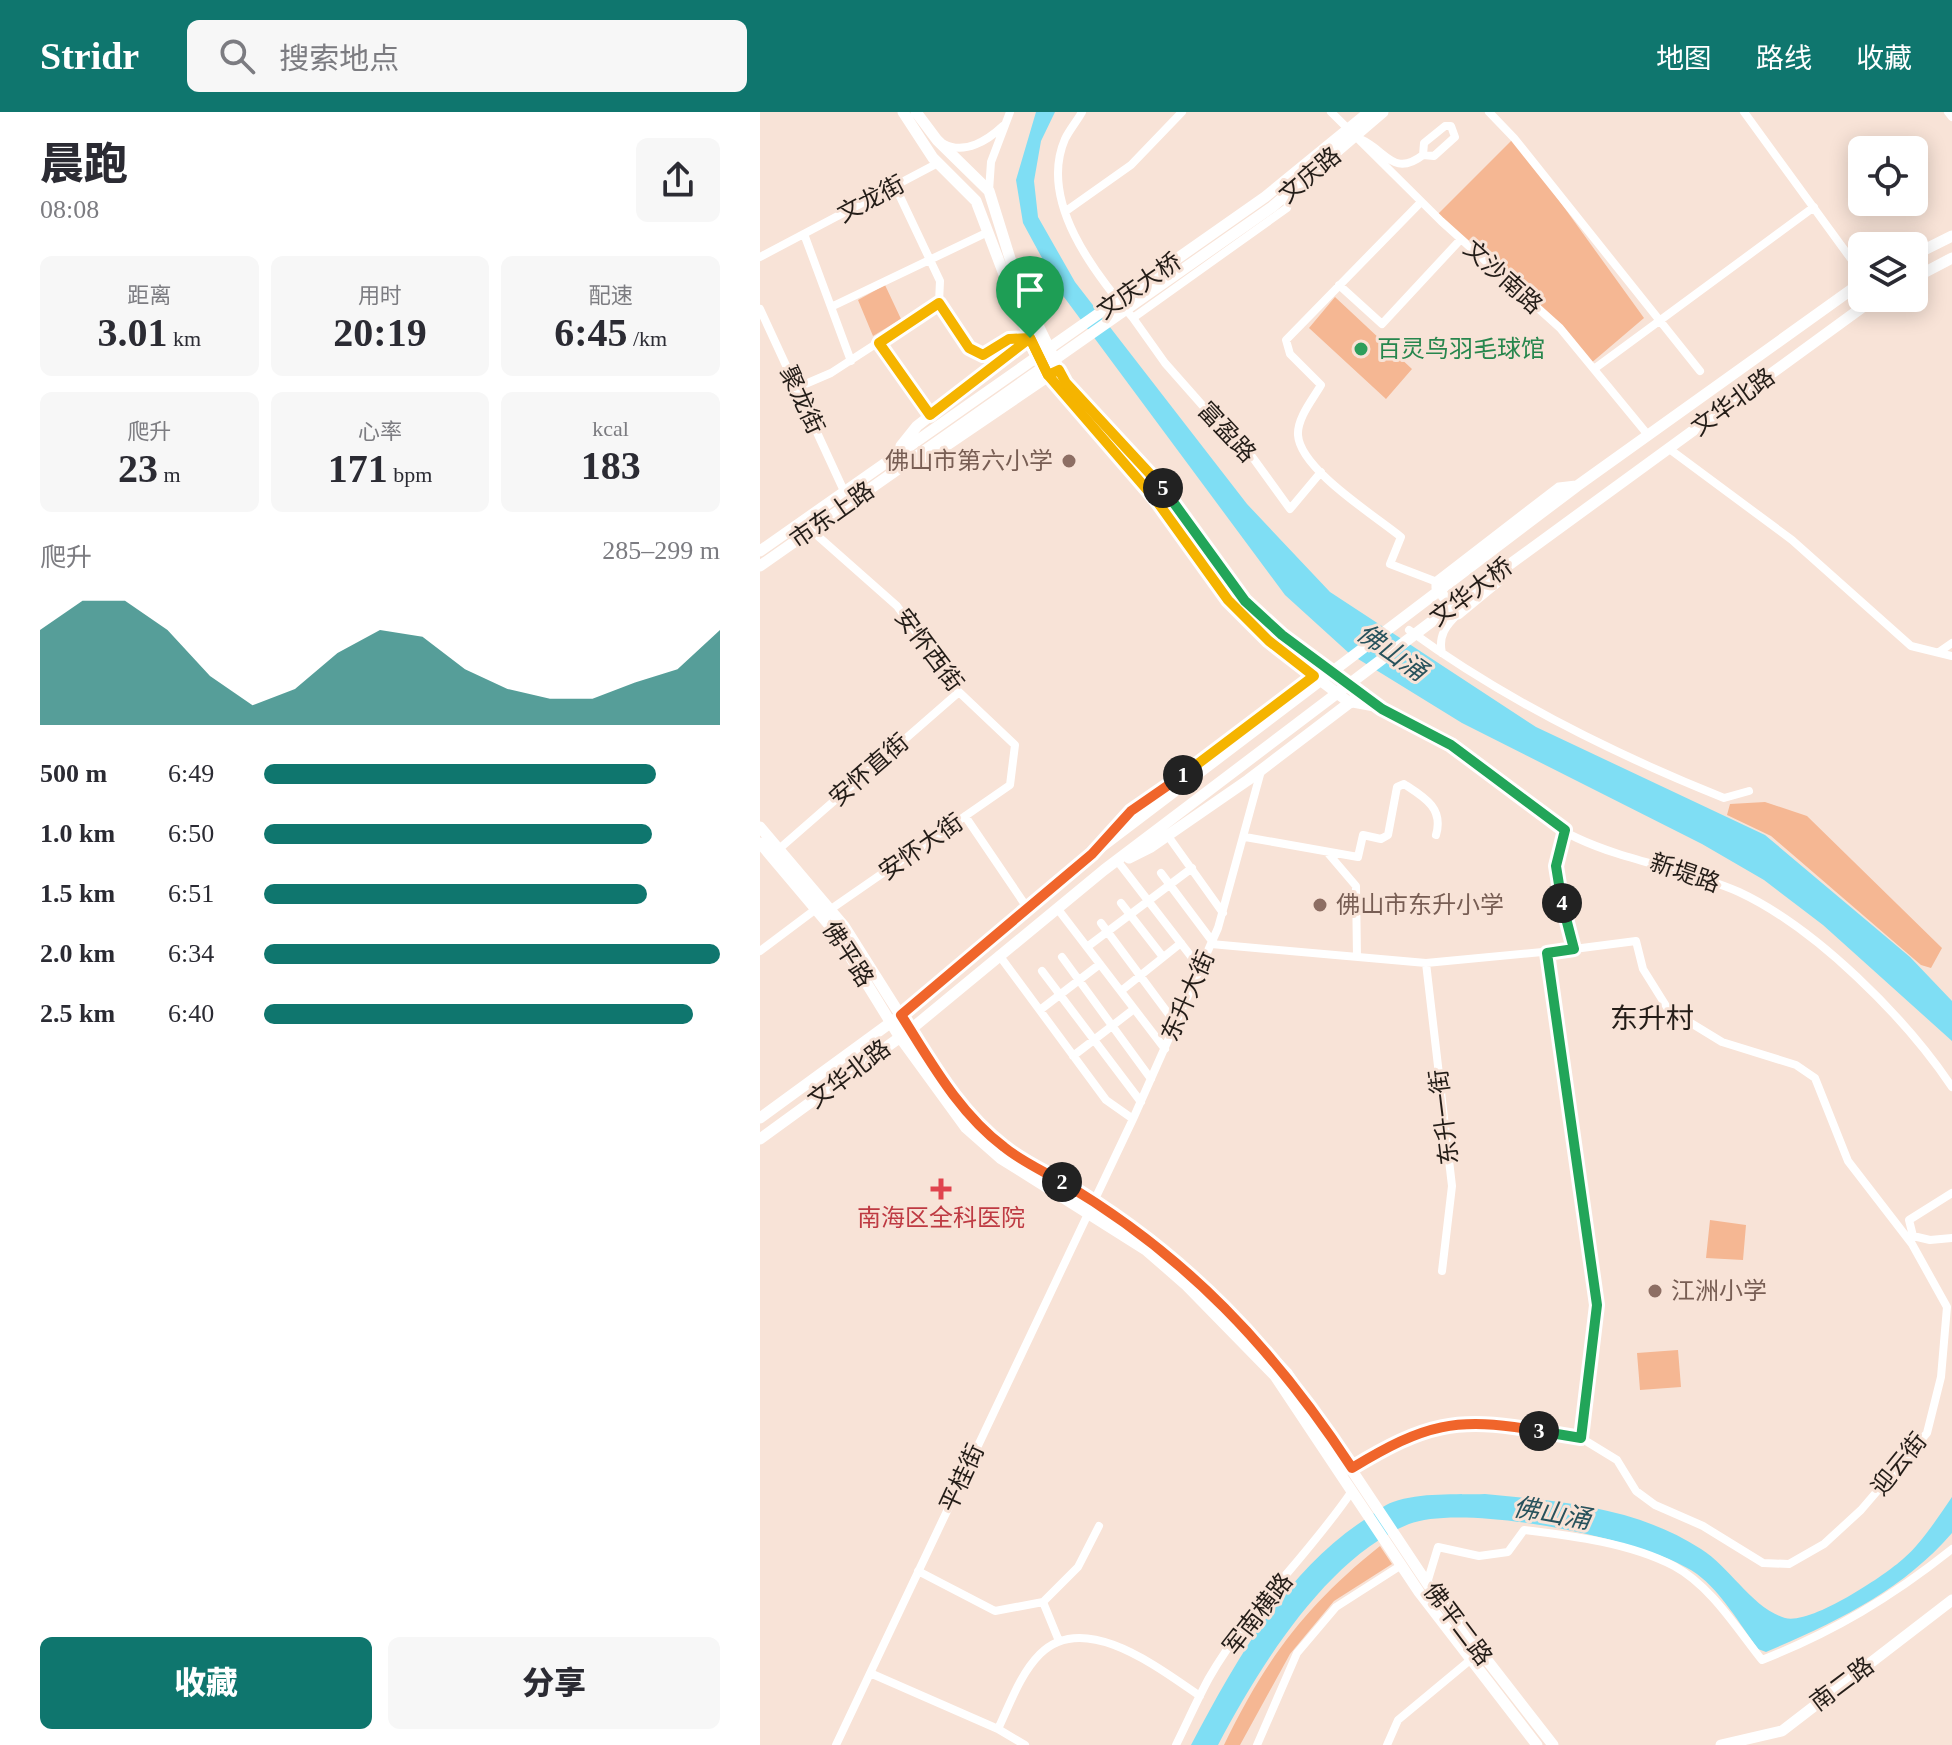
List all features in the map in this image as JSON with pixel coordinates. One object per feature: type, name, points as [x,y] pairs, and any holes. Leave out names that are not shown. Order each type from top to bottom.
[{"type":"main road","name":"新堤路","points":[[903,112],[938,163],[976,201],[1054,372],[1154,476],[1245,601],[1350,703]]},
{"type":"main road","points":[[916,112],[937,140],[989,191],[976,201]]},
{"type":"main road","name":"文庆路","points":[[1272,207],[1352,133],[1369,112]]},
{"type":"main road","name":"文庆路","points":[[1265,197],[1383,112]]},
{"type":"main road","points":[[938,163],[951,154]]},
{"type":"main road","name":"新堤路","points":[[989,191],[1004,247],[1035,335]]},
{"type":"main road","name":"文庆大桥","points":[[893,456],[1265,197]]},
{"type":"main road","name":"文庆大桥","points":[[904,464],[1272,207]]},
{"type":"main road","points":[[1928,248],[1952,236]]},
{"type":"main road","points":[[1928,271],[1952,258]]},
{"type":"main road","name":"文华北路","points":[[1577,486],[1848,292]]},
{"type":"main road","name":"文华北路","points":[[1590,505],[1856,312]]},
{"type":"main road","points":[[893,456],[930,415],[1035,335]]},
{"type":"main road","points":[[904,464],[934,454],[1054,372]]},
{"type":"main road","name":"市东上路","points":[[760,551],[893,456]]},
{"type":"main road","name":"市东上路","points":[[760,566],[904,464]]},
{"type":"main road","points":[[1577,486],[1559,488],[1437,582],[1437,588],[1458,614],[1580,519],[1590,505]]},
{"type":"main road","points":[[760,1118],[896,1018],[1092,854],[1577,486]]},
{"type":"main road","name":"文华大桥","points":[[1165,831],[1590,505]]},
{"type":"main road","name":"新堤路","points":[[1319,672],[1361,694]]},
{"type":"main road","points":[[1092,854],[1131,811],[1319,672]]},
{"type":"main road","points":[[1104,870],[1261,771],[1361,694]]},
{"type":"main road","name":"佛平路","points":[[760,827],[831,909],[958,1120],[1000,1158],[1150,1239],[1194,1277],[1287,1373],[1371,1497]]},
{"type":"main road","name":"文华北路","points":[[760,1139],[905,1033],[1104,870],[1165,831]]},
{"type":"main road","name":"佛平路","points":[[760,843],[835,932],[896,1018]]},
{"type":"main road","name":"佛平路","points":[[1090,1205],[1185,1284],[1275,1376],[1360,1504],[1393,1543]]},
{"type":"main road","name":"佛平二路","points":[[1371,1497],[1393,1543],[1400,1566],[1469,1661],[1537,1745]]},
{"type":"main road","name":"佛平二路","points":[[1393,1543],[1553,1745]]},
{"type":"main road","name":"南二路","points":[[1721,1745],[1782,1731],[1952,1600]]},
{"type":"street","name":"新堤路","points":[[989,191],[991,162],[1010,112]]},
{"type":"street","name":"富盈路","points":[[1082,112],[1065,139],[1059,164],[1066,211],[1077,239],[1103,283],[1176,375],[1218,423],[1240,440],[1290,509],[1321,472]]},
{"type":"street","points":[[1066,211],[1131,165],[1182,112]]},
{"type":"street","points":[[1331,112],[1352,133],[1373,144],[1393,163],[1413,163],[1423,155]]},
{"type":"street","points":[[1489,112],[1514,138],[1700,371]]},
{"type":"street","points":[[1744,112],[1848,254]]},
{"type":"street","points":[[937,140],[952,148],[969,147],[989,138],[1006,122]]},
{"type":"street","name":"文沙南路","points":[[1352,133],[1421,202],[1560,328],[1648,435]]},
{"type":"street","name":"文龙街","points":[[760,257],[938,163]]},
{"type":"street","points":[[895,186],[940,281],[939,303],[969,348],[983,355],[1009,339],[1035,335]]},
{"type":"street","points":[[1133,318],[1287,208],[1290,192]]},
{"type":"street","points":[[1421,202],[1286,340],[1290,354],[1321,385],[1299,423],[1298,436],[1308,462],[1401,537],[1390,564],[1437,582]]},
{"type":"street","points":[[1594,369],[1814,207]]},
{"type":"street","points":[[831,307],[988,232]]},
{"type":"street","points":[[804,234],[851,361]]},
{"type":"street","points":[[1339,285],[1382,324],[1461,239]]},
{"type":"street","points":[[796,388],[851,361],[939,303]]},
{"type":"street","name":"聚龙街","points":[[760,309],[844,491]]},
{"type":"street","points":[[879,343],[930,415]]},
{"type":"street","points":[[1668,448],[1792,540],[1911,646],[1952,656]]},
{"type":"street","name":"安怀西街","points":[[811,530],[897,606],[959,692],[1015,745],[1010,785]]},
{"type":"street","points":[[1442,654],[1440,643],[1447,624],[1458,614]]},
{"type":"street","points":[[1409,630],[1442,654],[1582,736],[1724,798],[1749,791]]},
{"type":"street","points":[[1939,652],[1952,643]]},
{"type":"street","name":"安怀直街","points":[[779,849],[959,692]]},
{"type":"street","name":"新堤路","points":[[1361,694],[1382,709],[1451,745],[1577,838],[1741,893],[1796,929],[1871,989],[1932,1057],[1952,1087]]},
{"type":"street","name":"新堤路","points":[[1350,703],[1382,709]]},
{"type":"street","name":"东升大街","points":[[1090,1205],[1141,1102],[1212,943],[1245,837],[1261,771]]},
{"type":"street","points":[[1245,837],[1358,857],[1363,835],[1386,838],[1399,784],[1429,800],[1437,817],[1436,835]]},
{"type":"street","name":"安怀大街","points":[[831,909],[1010,785]]},
{"type":"street","points":[[965,816],[1028,909]]},
{"type":"street","points":[[1161,873],[1212,943],[1426,963],[1547,953],[1574,949],[1556,866],[1565,830]]},
{"type":"street","points":[[1165,831],[1223,914]]},
{"type":"street","points":[[1327,851],[1356,886],[1357,957]]},
{"type":"street","points":[[1119,863],[1200,968]]},
{"type":"street","points":[[1087,947],[1192,868]]},
{"type":"street","points":[[1121,903],[1163,957]]},
{"type":"street","points":[[1057,908],[1165,1049]]},
{"type":"street","points":[[760,951],[816,909]]},
{"type":"street","points":[[1101,923],[1176,1024]]},
{"type":"street","name":"迎云街","points":[[1352,1468],[1423,1431],[1471,1421],[1581,1438],[1617,1460],[1636,1491],[1655,1505],[1703,1526],[1763,1563],[1789,1564],[1824,1544],[1861,1510],[1927,1433],[1941,1377],[1947,1307],[1912,1244],[1848,1161],[1815,1078],[1796,1065],[1722,1042],[1668,1009],[1643,969],[1636,941],[1574,949]]},
{"type":"street","points":[[1121,991],[1181,943]]},
{"type":"street","points":[[1547,953],[1597,1305],[1581,1438]]},
{"type":"street","points":[[999,955],[1106,1100],[1133,1119]]},
{"type":"street","points":[[1062,957],[1151,1079]]},
{"type":"street","name":"东升一街","points":[[1426,963],[1452,1186],[1442,1271]]},
{"type":"street","points":[[1040,1010],[1100,964]]},
{"type":"street","points":[[1042,971],[1141,1102]]},
{"type":"street","points":[[1073,1056],[1134,1009]]},
{"type":"street","points":[[1952,1193],[1909,1220],[1913,1236],[1930,1240],[1952,1238]]},
{"type":"street","name":"平桂街","points":[[836,1745],[1090,1205]]},
{"type":"street","name":"军南横路","points":[[1176,1745],[1200,1696],[1243,1631],[1323,1534],[1352,1491]]},
{"type":"street","points":[[918,1571],[995,1611],[1043,1602],[1078,1567],[1099,1526]]},
{"type":"street","points":[[1427,1583],[1438,1547],[1479,1556],[1508,1552],[1524,1530],[1622,1547],[1675,1567],[1714,1600],[1762,1660],[1806,1643],[1897,1593],[1952,1549]]},
{"type":"street","points":[[1257,1745],[1297,1653],[1336,1607],[1400,1566]]},
{"type":"street","points":[[1043,1602],[1059,1641]]},
{"type":"street","points":[[998,1729],[1024,1676],[1041,1653],[1059,1641],[1086,1637],[1113,1644],[1139,1656],[1200,1696]]},
{"type":"street","points":[[1387,1745],[1398,1720],[1469,1661]]},
{"type":"street","points":[[870,1673],[998,1729],[1025,1745]]},
{"type":"shaded area","points":[[1514,138],[1644,318],[1590,364],[1560,328],[1436,216]]},
{"type":"shaded area","points":[[885,285],[901,319],[873,336],[858,300]]},
{"type":"shaded area","name":"百灵鸟羽毛球馆","points":[[1335,297],[1412,369],[1386,399],[1309,328]]},
{"type":"shaded area","points":[[1765,802],[1807,816],[1942,948],[1931,968],[1921,965],[1771,836],[1727,815],[1730,804]]},
{"type":"shaded area","points":[[1710,1220],[1746,1225],[1743,1260],[1706,1258]]},
{"type":"shaded area","points":[[1678,1350],[1681,1387],[1640,1390],[1637,1353]]},
{"type":"shaded area","points":[[1380,1546],[1392,1564],[1334,1601],[1290,1654],[1240,1745],[1224,1745],[1256,1686],[1290,1636],[1330,1590]]},
{"type":"water","name":"佛山涌","points":[[1036,112],[1055,112],[1041,141],[1034,181],[1038,217],[1075,282],[1247,504],[1330,592],[1536,727],[1765,835],[1910,957],[1952,1001],[1952,1041],[1823,925],[1764,880],[1702,844],[1462,723],[1350,654],[1285,595],[1061,293],[1023,223],[1016,180]]},
{"type":"water","name":"佛山涌","points":[[1485,1494],[1569,1503],[1650,1524],[1701,1549],[1762,1606],[1785,1618],[1797,1618],[1829,1607],[1880,1576],[1917,1545],[1952,1497],[1952,1533],[1933,1554],[1890,1588],[1818,1629],[1766,1652],[1758,1649],[1722,1599],[1697,1574],[1639,1548],[1599,1537],[1512,1521],[1435,1518],[1409,1524],[1378,1540],[1349,1562],[1322,1589],[1274,1650],[1218,1745],[1191,1745],[1265,1620],[1311,1564],[1338,1540],[1393,1502],[1427,1495]]},
{"type":"place","name":"百灵鸟羽毛球馆","points":[[1361,349]]},
{"type":"place","name":"佛山市第六小学","points":[[1069,461]]},
{"type":"place","name":"佛山市东升小学","points":[[1320,905]]},
{"type":"place","name":"南海区全科医院","points":[[941,1189]]},
{"type":"place","name":"江洲小学","points":[[1655,1291]]},
{"type":"district","name":"东升村","points":[[1652,1018]]},
{"type":"route","points":[[1030,338],[1009,339],[983,355],[969,348],[939,303],[879,343],[930,415],[1030,338],[1048,375],[1059,370],[1066,383],[1154,476],[1245,601],[1318,664],[1382,709],[1451,745],[1523,802],[1565,830],[1556,866],[1562,906],[1574,949],[1547,953],[1597,1305],[1581,1438],[1471,1421],[1423,1431],[1385,1448],[1352,1468],[1287,1373],[1194,1277],[1150,1239],[1093,1200],[1006,1149],[973,1120],[940,1078],[901,1015],[1092,854],[1131,811],[1192,769],[1314,676],[1269,641],[1228,600],[1156,500],[1048,375],[1030,338]]}]
